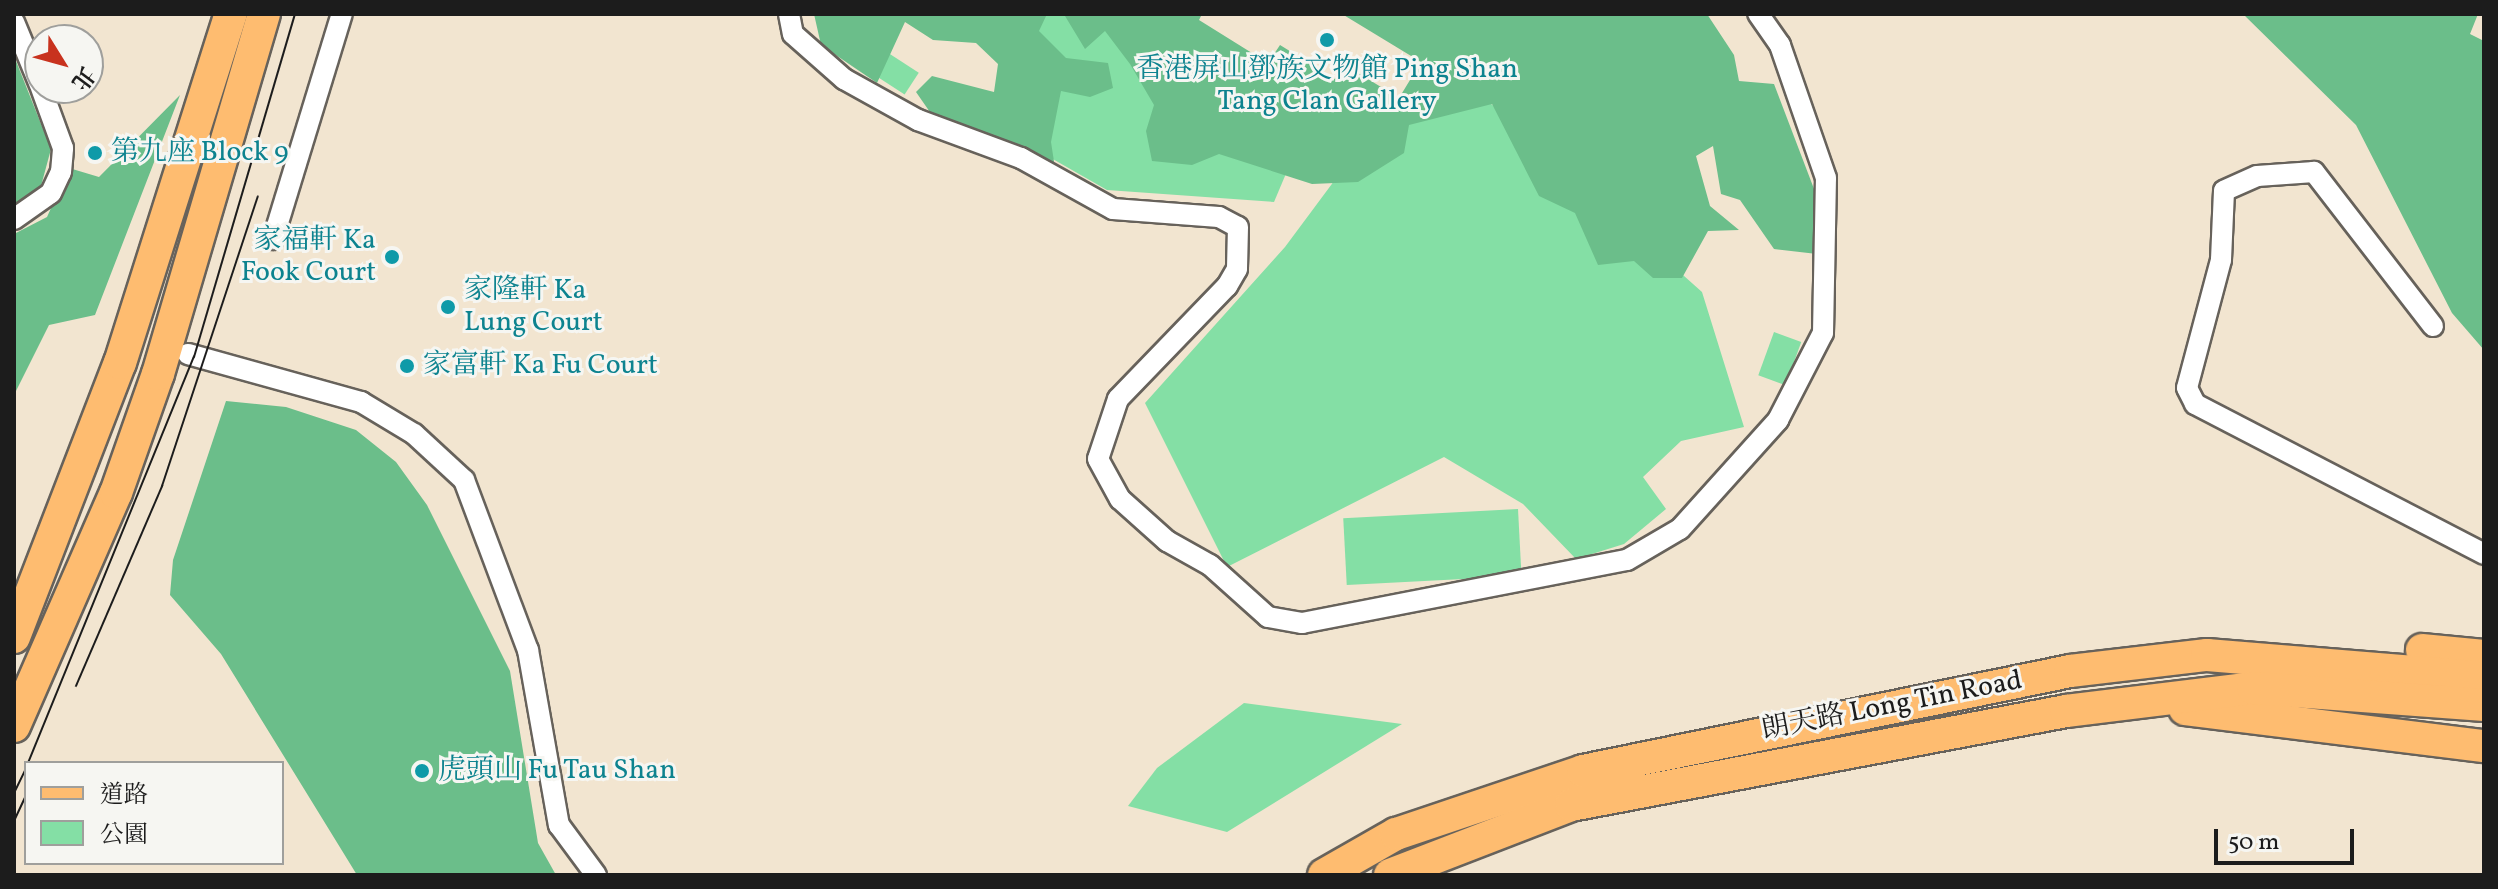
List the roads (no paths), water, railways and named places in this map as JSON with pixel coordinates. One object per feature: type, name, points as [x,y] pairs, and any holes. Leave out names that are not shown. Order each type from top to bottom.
[{"type":"main road","points":[[14,637],[126,347],[231,14]]},
{"type":"main road","points":[[14,726],[116,493],[181,309],[264,14]]},
{"type":"main road","points":[[2207,655],[2385,647],[2484,656]]},
{"type":"main road","name":"朗天路 Long Tin Road","points":[[1324,875],[1396,834],[1583,771],[1895,703],[2207,655],[2484,678]]},
{"type":"main road","name":"朗天路 Long Tin Road","points":[[1390,875],[1571,805],[2122,702],[2253,688],[2331,689],[2484,705]]},
{"type":"main road","points":[[2122,702],[2484,746]]},
{"type":"street","points":[[273,239],[342,14]]},
{"type":"street","points":[[789,14],[793,34],[867,95],[1021,158],[1088,200],[1219,217],[1238,227],[1237,269],[1227,286],[1118,399],[1098,459],[1120,499],[1167,541],[1210,565],[1254,608],[1283,622],[1627,560],[1680,529],[1796,395],[1823,333],[1828,292],[1826,178],[1780,45],[1758,14]]},
{"type":"street","points":[[14,22],[24,46]]},
{"type":"street","points":[[14,219],[51,193],[61,172],[63,148],[47,104]]},
{"type":"street","points":[[2433,326],[2314,172],[2257,176],[2224,191],[2221,260],[2187,388],[2195,404],[2484,554]]},
{"type":"street","points":[[181,309],[188,354]]},
{"type":"street","points":[[158,374],[188,354],[361,402],[414,434],[464,480],[528,650],[559,825],[596,875]]},
{"type":"tram line","points":[[29,761],[194,357],[295,14]]},
{"type":"tram line","points":[[76,686],[162,486],[258,196]]},
{"type":"tram line","points":[[14,793],[24,772]]},
{"type":"tram line","points":[[14,821],[24,799]]},
{"type":"place","name":"香港屏山鄧族文物館 Ping Shan Tang Clan Gallery","points":[[1327,40]]},
{"type":"place","name":"第九座 Block 9","points":[[95,153]]},
{"type":"place","name":"家福軒 Ka Fook Court","points":[[392,257]]},
{"type":"place","name":"家隆軒 Ka Lung Court","points":[[448,307]]},
{"type":"place","name":"家富軒 Ka Fu Court","points":[[407,366]]},
{"type":"place","name":"虎頭山 Fu Tau Shan","points":[[422,771]]}]
